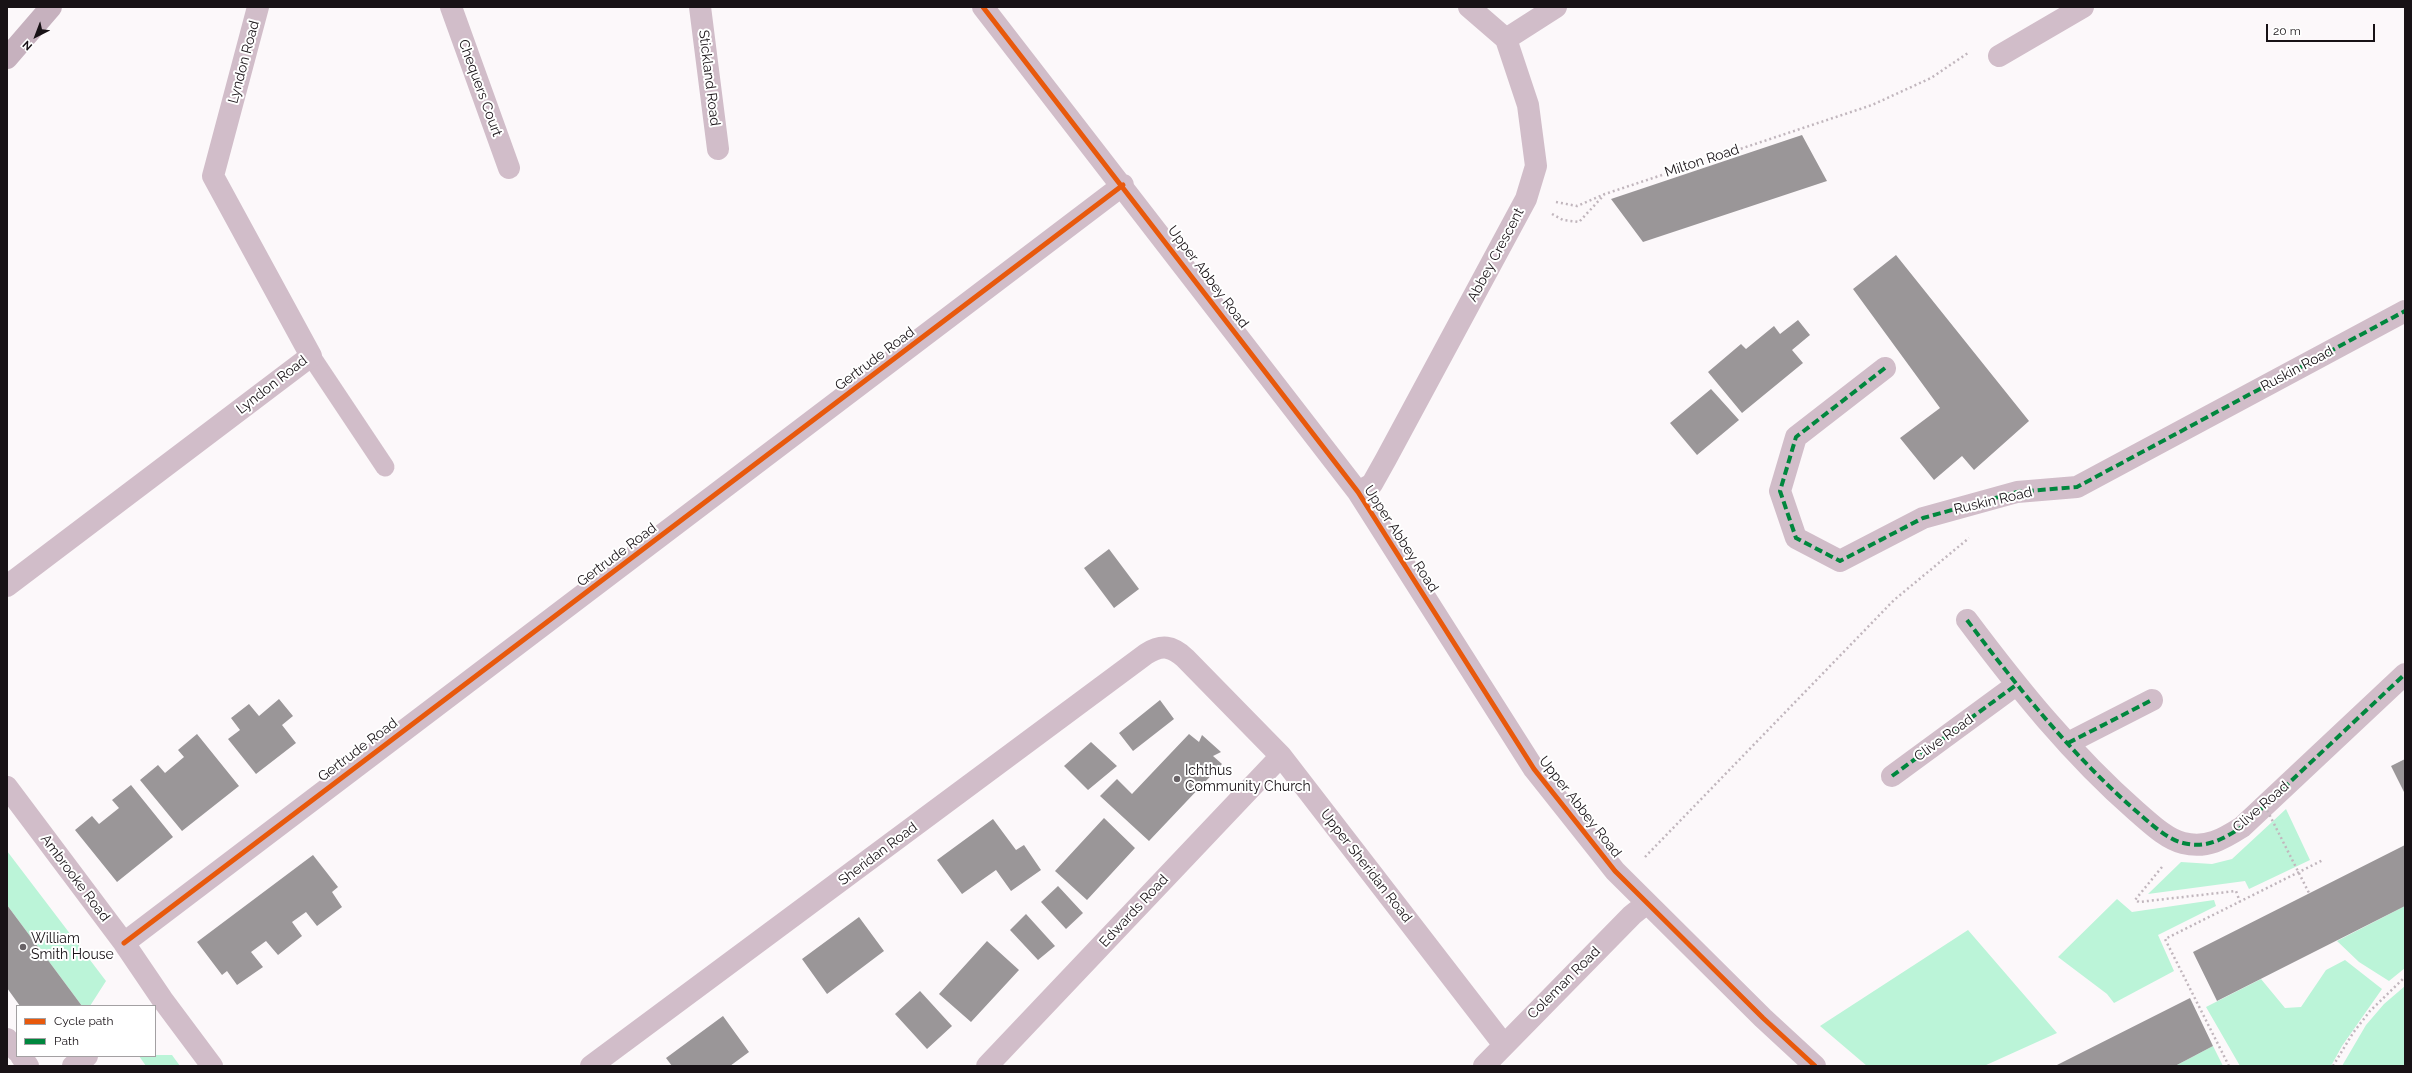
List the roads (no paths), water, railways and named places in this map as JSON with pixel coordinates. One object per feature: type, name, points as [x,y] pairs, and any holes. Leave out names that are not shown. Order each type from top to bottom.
[{"type":"main road","points":[[7,58],[51,7]]},
{"type":"street","name":"Lyndon Road","points":[[7,586],[311,356],[213,176],[258,7]]},
{"type":"street","name":"Chequers Court","points":[[451,7],[509,168]]},
{"type":"street","name":"Stickland Road","points":[[700,7],[718,149]]},
{"type":"street","name":"Upper Abbey Road","points":[[983,7],[1123,185],[1358,492],[1534,769],[1615,871],[1763,1018],[1815,1066]]},
{"type":"street","points":[[1469,7],[1506,39],[1556,7]]},
{"type":"street","points":[[1999,56],[2083,7]]},
{"type":"street","name":"Abbey Crescent","points":[[1358,492],[1372,484],[1386,460],[1526,199],[1536,166],[1528,105],[1506,39]]},
{"type":"street","name":"Gertrude Road","points":[[124,943],[1123,185]]},
{"type":"street","name":"Ruskin Road","points":[[1885,368],[1796,437],[1780,490],[1796,538],[1840,561],[1923,518],[2017,492],[2077,487],[2405,311]]},
{"type":"street","name":"Clive Road","points":[[1967,620],[2016,685],[2068,743],[2137,812],[2154,826],[2182,843],[2204,845],[2220,841],[2242,827],[2405,674]]},
{"type":"street","name":"Upper Sheridan Road","points":[[1166,646],[1177,650],[1280,756],[1504,1045]]},
{"type":"street","name":"Sheridan Road","points":[[591,1066],[1146,654],[1156,648],[1166,646]]},
{"type":"street","name":"Clive Road","points":[[1892,776],[2016,685]]},
{"type":"street","points":[[2068,743],[2152,700]]},
{"type":"street","name":"Edwards Road","points":[[987,1066],[1280,756]]},
{"type":"street","name":"Ambrooke Road","points":[[7,788],[124,943],[158,1003],[212,1066]]},
{"type":"street","name":"Coleman Road","points":[[1484,1066],[1632,914],[1647,903]]},
{"type":"street","points":[[7,1039],[16,1051]]},
{"type":"street","points":[[21,1057],[28,1066]]},
{"type":"street","points":[[73,1066],[86,1057]]},
{"type":"lane","points":[[311,356],[385,467]]},
{"type":"place","name":"Ichthus Community Church","points":[[1177,779]]},
{"type":"place","name":"William Smith House","points":[[23,947]]}]
